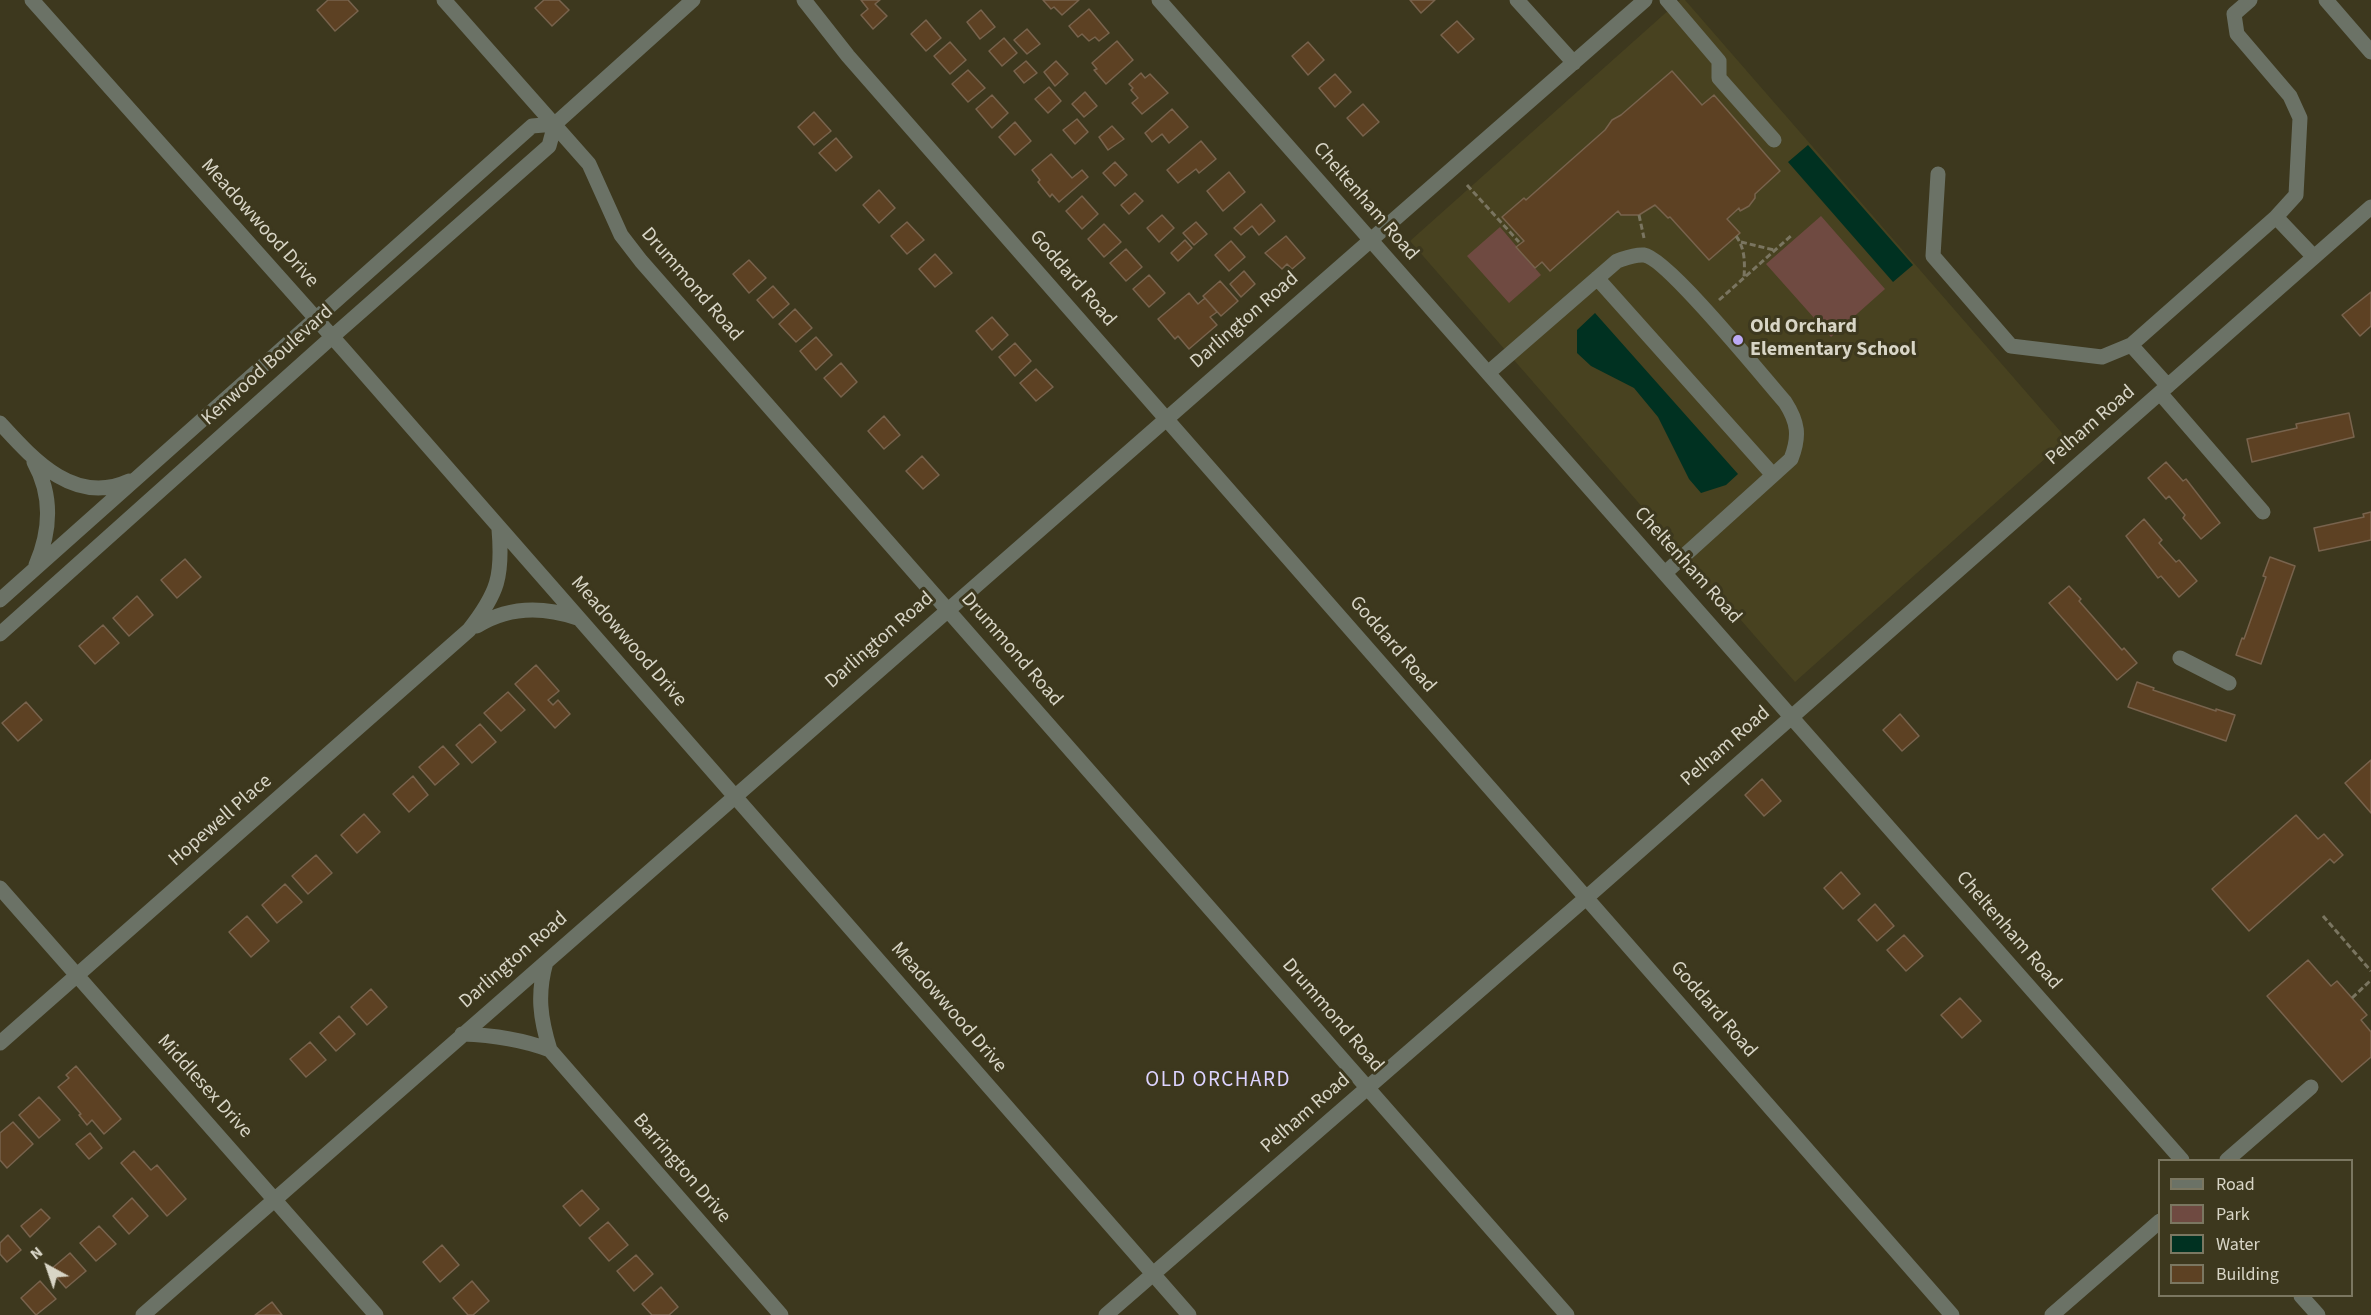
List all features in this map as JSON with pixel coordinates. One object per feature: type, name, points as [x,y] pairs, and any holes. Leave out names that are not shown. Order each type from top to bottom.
[{"type":"street","name":"Meadowwood Drive","points":[[32,0],[332,337],[1189,1315]]},
{"type":"street","name":"Drummond Road","points":[[444,0],[589,164],[621,235],[641,261],[1567,1315]]},
{"type":"street","name":"Kenwood Boulevard","points":[[0,634],[549,146],[555,124],[693,0]]},
{"type":"street","name":"Goddard Road","points":[[804,0],[848,56],[1952,1315]]},
{"type":"street","name":"Cheltenham Road","points":[[1159,0],[2180,1159]]},
{"type":"street","points":[[1518,0],[1574,63]]},
{"type":"street","name":"Darlington Road","points":[[143,1315],[1645,0]]},
{"type":"street","points":[[1667,0],[1719,61],[1719,78],[1774,140]]},
{"type":"street","points":[[2326,0],[2371,52]]},
{"type":"street","points":[[1938,174],[1933,256],[2011,346],[2102,357],[2131,345],[2276,217],[2296,195],[2300,118],[2289,96],[2237,34],[2234,14],[2247,1]]},
{"type":"street","name":"Kenwood Boulevard","points":[[0,600],[532,126],[555,124]]},
{"type":"street","name":"Pelham Road","points":[[1106,1315],[1586,898],[2371,207]]},
{"type":"street","points":[[2276,217],[2314,257]]},
{"type":"street","points":[[1488,373],[1617,261],[1633,255],[1646,255],[1673,274],[1785,402],[1795,418],[1798,433],[1796,448],[1791,459],[1665,573]]},
{"type":"street","points":[[1597,278],[1773,475]]},
{"type":"street","points":[[2131,345],[2263,512]]},
{"type":"street","points":[[0,423],[31,457],[65,480],[101,488],[119,485],[137,477],[155,497]]},
{"type":"street","points":[[31,457],[41,475],[48,518],[46,541],[35,569],[51,588]]},
{"type":"street","name":"Hopewell Place","points":[[0,1043],[469,630],[486,608],[496,589],[501,567],[499,528]]},
{"type":"street","name":"Hopewell Place","points":[[469,630],[493,616],[514,610],[533,609],[560,612],[579,619]]},
{"type":"street","points":[[2180,658],[2229,683]]},
{"type":"street","name":"Middlesex Drive","points":[[0,888],[376,1315]]},
{"type":"street","name":"Barrington Drive","points":[[546,961],[540,984],[541,1022],[550,1050],[781,1315]]},
{"type":"street","points":[[462,1034],[525,1041],[550,1050]]},
{"type":"street","points":[[2229,1159],[2311,1087]]},
{"type":"street","points":[[2052,1315],[2158,1223]]},
{"type":"street","points":[[2302,1297],[2318,1315]]},
{"type":"path","points":[[1467,185],[1519,242]]},
{"type":"path","points":[[1639,215],[1644,238]]},
{"type":"path","points":[[1719,300],[1792,235]]},
{"type":"path","points":[[1736,236],[1741,242],[1745,261],[1744,277]]},
{"type":"path","points":[[1741,242],[1774,250]]},
{"type":"path","points":[[2323,916],[2371,971]]},
{"type":"path","points":[[2352,998],[2371,980]]},
{"type":"shaded area","name":"Old Orchard Elementary School","points":[[1680,0],[1685,0],[2067,439],[1795,682],[1410,241]]},
{"type":"green space","points":[[1821,216],[1885,289],[1831,337],[1766,264]]},
{"type":"green space","points":[[1500,227],[1541,275],[1509,303],[1467,256]]},
{"type":"water","points":[[1808,145],[1913,265],[1893,282],[1788,162]]},
{"type":"water","points":[[1595,313],[1738,474],[1726,485],[1701,493],[1689,479],[1658,417],[1634,388],[1591,366],[1577,353],[1577,330]]},
{"type":"building","points":[[328,0],[348,0],[358,11],[335,31],[317,10]]},
{"type":"building","points":[[544,0],[559,0],[569,10],[552,26],[535,8]]},
{"type":"building","points":[[861,0],[880,0],[875,4],[887,16],[873,29],[861,15],[868,9]]},
{"type":"building","points":[[1043,0],[1079,0],[1062,15],[1054,7],[1051,9]]},
{"type":"building","points":[[1410,0],[1435,0],[1421,13]]},
{"type":"building","points":[[1089,9],[1109,33],[1099,41],[1095,37],[1089,41],[1082,34],[1078,37],[1069,26]]},
{"type":"building","points":[[981,10],[995,27],[980,39],[967,22]]},
{"type":"building","points":[[926,20],[941,38],[926,51],[911,34]]},
{"type":"building","points":[[1457,21],[1474,39],[1458,53],[1441,35]]},
{"type":"building","points":[[1027,29],[1040,44],[1027,54],[1014,40]]},
{"type":"building","points":[[1004,38],[1017,53],[1002,66],[989,51]]},
{"type":"building","points":[[1117,41],[1133,60],[1106,84],[1094,70],[1097,69],[1092,63]]},
{"type":"building","points":[[950,42],[966,60],[950,74],[934,56]]},
{"type":"building","points":[[1308,42],[1324,60],[1308,75],[1292,56]]},
{"type":"building","points":[[1026,61],[1037,73],[1024,83],[1014,71]]},
{"type":"building","points":[[1056,61],[1068,74],[1055,86],[1044,72]]},
{"type":"building","points":[[968,70],[985,88],[968,102],[952,84]]},
{"type":"building","points":[[1672,71],[1702,105],[1714,95],[1780,171],[1755,194],[1749,206],[1740,211],[1739,208],[1727,219],[1740,233],[1709,260],[1670,217],[1668,218],[1655,205],[1639,215],[1621,215],[1618,211],[1550,271],[1542,262],[1535,268],[1516,247],[1524,241],[1502,217],[1524,198],[1526,200],[1605,130],[1612,120],[1621,115]]},
{"type":"building","points":[[1141,73],[1145,78],[1150,74],[1168,93],[1142,114],[1132,103],[1138,98],[1129,84]]},
{"type":"building","points":[[1335,74],[1351,92],[1335,107],[1319,88]]},
{"type":"building","points":[[1049,87],[1061,101],[1048,113],[1035,99]]},
{"type":"building","points":[[1085,92],[1097,106],[1084,117],[1072,104]]},
{"type":"building","points":[[992,95],[1008,113],[992,128],[976,109]]},
{"type":"building","points":[[1363,104],[1379,122],[1363,136],[1347,118]]},
{"type":"building","points":[[1172,109],[1188,127],[1169,143],[1162,134],[1152,142],[1145,133]]},
{"type":"building","points":[[814,112],[831,131],[814,145],[798,127]]},
{"type":"building","points":[[1077,119],[1088,132],[1075,144],[1063,130]]},
{"type":"building","points":[[1015,122],[1031,141],[1015,155],[999,137]]},
{"type":"building","points":[[1112,126],[1124,139],[1108,150],[1099,137]]},
{"type":"building","points":[[836,138],[852,157],[836,171],[819,153]]},
{"type":"building","points":[[1201,141],[1216,159],[1199,173],[1196,169],[1178,183],[1167,170]]},
{"type":"building","points":[[1051,154],[1072,178],[1082,170],[1088,177],[1059,202],[1052,194],[1050,197],[1032,170]]},
{"type":"building","points":[[1115,162],[1127,175],[1115,186],[1103,173]]},
{"type":"building","points":[[1229,172],[1245,192],[1223,211],[1207,191]]},
{"type":"building","points":[[879,190],[895,208],[879,223],[863,205]]},
{"type":"building","points":[[1135,193],[1143,201],[1129,214],[1121,205]]},
{"type":"building","points":[[1082,196],[1098,214],[1082,229],[1066,211]]},
{"type":"building","points":[[1261,204],[1275,221],[1259,235],[1252,226],[1241,235],[1234,228]]},
{"type":"building","points":[[1162,215],[1174,228],[1159,242],[1147,228]]},
{"type":"building","points":[[907,222],[924,240],[907,254],[891,236]]},
{"type":"building","points":[[1196,222],[1207,234],[1194,245],[1183,233]]},
{"type":"building","points":[[1104,224],[1121,242],[1104,257],[1088,239]]},
{"type":"building","points":[[1286,236],[1305,258],[1292,269],[1287,264],[1282,269],[1265,253]]},
{"type":"building","points":[[1185,240],[1192,248],[1178,261],[1171,253]]},
{"type":"building","points":[[1231,241],[1245,257],[1229,271],[1215,255]]},
{"type":"building","points":[[1126,249],[1142,267],[1126,281],[1110,263]]},
{"type":"building","points":[[935,254],[952,273],[935,287],[919,269]]},
{"type":"building","points":[[749,260],[766,278],[749,293],[733,274]]},
{"type":"building","points":[[1244,271],[1255,284],[1241,297],[1230,284]]},
{"type":"building","points":[[1149,275],[1165,293],[1149,307],[1133,289]]},
{"type":"building","points":[[1220,281],[1238,301],[1221,316],[1203,296]]},
{"type":"building","points":[[773,286],[789,304],[773,318],[757,300]]},
{"type":"building","points":[[2371,292],[2371,326],[2360,336],[2342,315]]},
{"type":"building","points":[[1189,293],[1198,304],[1205,298],[1217,312],[1210,317],[1217,325],[1189,349],[1178,336],[1175,339],[1158,319]]},
{"type":"building","points":[[795,309],[812,328],[796,342],[779,324]]},
{"type":"building","points":[[992,317],[1008,335],[992,350],[976,331]]},
{"type":"building","points":[[816,337],[832,355],[816,370],[800,351]]},
{"type":"building","points":[[1015,343],[1031,361],[1015,376],[999,357]]},
{"type":"building","points":[[841,363],[857,382],[841,397],[824,378]]},
{"type":"building","points":[[1036,369],[1053,387],[1036,401],[1020,383]]},
{"type":"building","points":[[2349,413],[2354,437],[2252,462],[2247,439],[2297,428],[2296,424]]},
{"type":"building","points":[[884,416],[900,435],[884,449],[868,431]]},
{"type":"building","points":[[922,456],[939,475],[923,489],[906,471]]},
{"type":"building","points":[[2166,462],[2183,481],[2186,479],[2220,523],[2201,539],[2183,518],[2185,515],[2169,496],[2166,499],[2148,478]]},
{"type":"building","points":[[2371,512],[2371,540],[2319,551],[2314,528],[2364,517],[2363,514]]},
{"type":"building","points":[[2144,519],[2162,540],[2159,543],[2176,562],[2179,560],[2197,581],[2179,597],[2161,576],[2158,578],[2126,536]]},
{"type":"building","points":[[2270,557],[2295,566],[2261,664],[2236,655],[2266,577],[2263,576]]},
{"type":"building","points":[[185,559],[201,577],[177,598],[161,580]]},
{"type":"building","points":[[2069,586],[2081,599],[2079,601],[2122,650],[2124,648],[2137,663],[2117,680],[2049,603]]},
{"type":"building","points":[[137,596],[153,615],[129,636],[113,618]]},
{"type":"building","points":[[103,625],[119,643],[95,664],[79,646]]},
{"type":"building","points":[[536,665],[559,691],[548,700],[553,705],[558,700],[570,714],[555,728],[515,684]]},
{"type":"building","points":[[2137,682],[2154,688],[2153,690],[2235,715],[2226,741],[2128,707]]},
{"type":"building","points":[[508,692],[525,710],[501,731],[484,713]]},
{"type":"building","points":[[26,702],[42,720],[18,741],[2,723]]},
{"type":"building","points":[[1900,714],[1919,736],[1902,751],[1883,730]]},
{"type":"building","points":[[480,724],[496,742],[472,763],[456,745]]},
{"type":"building","points":[[443,746],[459,764],[435,785],[419,767]]},
{"type":"building","points":[[2371,760],[2371,813],[2345,783]]},
{"type":"building","points":[[413,776],[428,795],[409,812],[393,794]]},
{"type":"building","points":[[1762,779],[1781,801],[1764,816],[1745,795]]},
{"type":"building","points":[[364,814],[380,832],[357,853],[341,835]]},
{"type":"building","points":[[2296,815],[2318,839],[2324,834],[2343,855],[2334,863],[2330,859],[2249,931],[2212,889]]},
{"type":"building","points":[[316,855],[332,873],[308,894],[292,876]]},
{"type":"building","points":[[1841,872],[1860,894],[1843,909],[1824,888]]},
{"type":"building","points":[[285,884],[302,902],[277,923],[262,905]]},
{"type":"building","points":[[1875,904],[1894,926],[1877,941],[1858,920]]},
{"type":"building","points":[[247,916],[269,941],[251,957],[229,932]]},
{"type":"building","points":[[1904,935],[1923,956],[1906,971],[1887,950]]},
{"type":"building","points":[[2308,960],[2331,986],[2337,981],[2367,1015],[2361,1020],[2371,1032],[2371,1057],[2342,1082],[2267,996]]},
{"type":"building","points":[[371,989],[387,1007],[367,1025],[351,1007]]},
{"type":"building","points":[[1960,998],[1981,1021],[1962,1038],[1941,1015]]},
{"type":"building","points":[[339,1016],[355,1034],[336,1051],[320,1033]]},
{"type":"building","points":[[310,1042],[326,1060],[306,1077],[290,1059]]},
{"type":"building","points":[[76,1066],[121,1119],[104,1134],[92,1120],[87,1125],[79,1115],[81,1114],[58,1087],[69,1078],[66,1075]]},
{"type":"building","points":[[39,1097],[60,1120],[39,1138],[19,1115]]},
{"type":"building","points":[[13,1122],[33,1144],[7,1168],[0,1160],[0,1133]]},
{"type":"building","points":[[90,1133],[102,1148],[89,1159],[76,1144]]},
{"type":"building","points":[[134,1151],[151,1170],[157,1165],[186,1199],[167,1216],[121,1163]]},
{"type":"building","points":[[582,1190],[599,1209],[580,1226],[563,1206]]},
{"type":"building","points":[[132,1198],[148,1216],[129,1234],[113,1216]]},
{"type":"building","points":[[41,1209],[50,1218],[30,1237],[21,1226]]},
{"type":"building","points":[[608,1222],[628,1245],[609,1261],[589,1238]]},
{"type":"building","points":[[99,1226],[116,1244],[96,1261],[80,1243]]},
{"type":"building","points":[[8,1235],[21,1250],[7,1262],[0,1254],[0,1243]]},
{"type":"building","points":[[442,1245],[459,1265],[440,1282],[423,1262]]},
{"type":"building","points":[[70,1253],[86,1271],[66,1288],[50,1270]]},
{"type":"building","points":[[636,1255],[653,1274],[634,1291],[617,1271]]},
{"type":"building","points":[[40,1281],[56,1299],[36,1315],[21,1298]]},
{"type":"building","points":[[472,1281],[489,1301],[473,1315],[468,1315],[453,1298]]},
{"type":"building","points":[[661,1287],[678,1307],[669,1315],[652,1315],[642,1304]]},
{"type":"building","points":[[272,1302],[282,1315],[255,1315]]},
{"type":"place","name":"Old Orchard Elementary School","points":[[1738,340]]},
{"type":"district","name":"OLD ORCHARD","points":[[1218,1081]]}]
